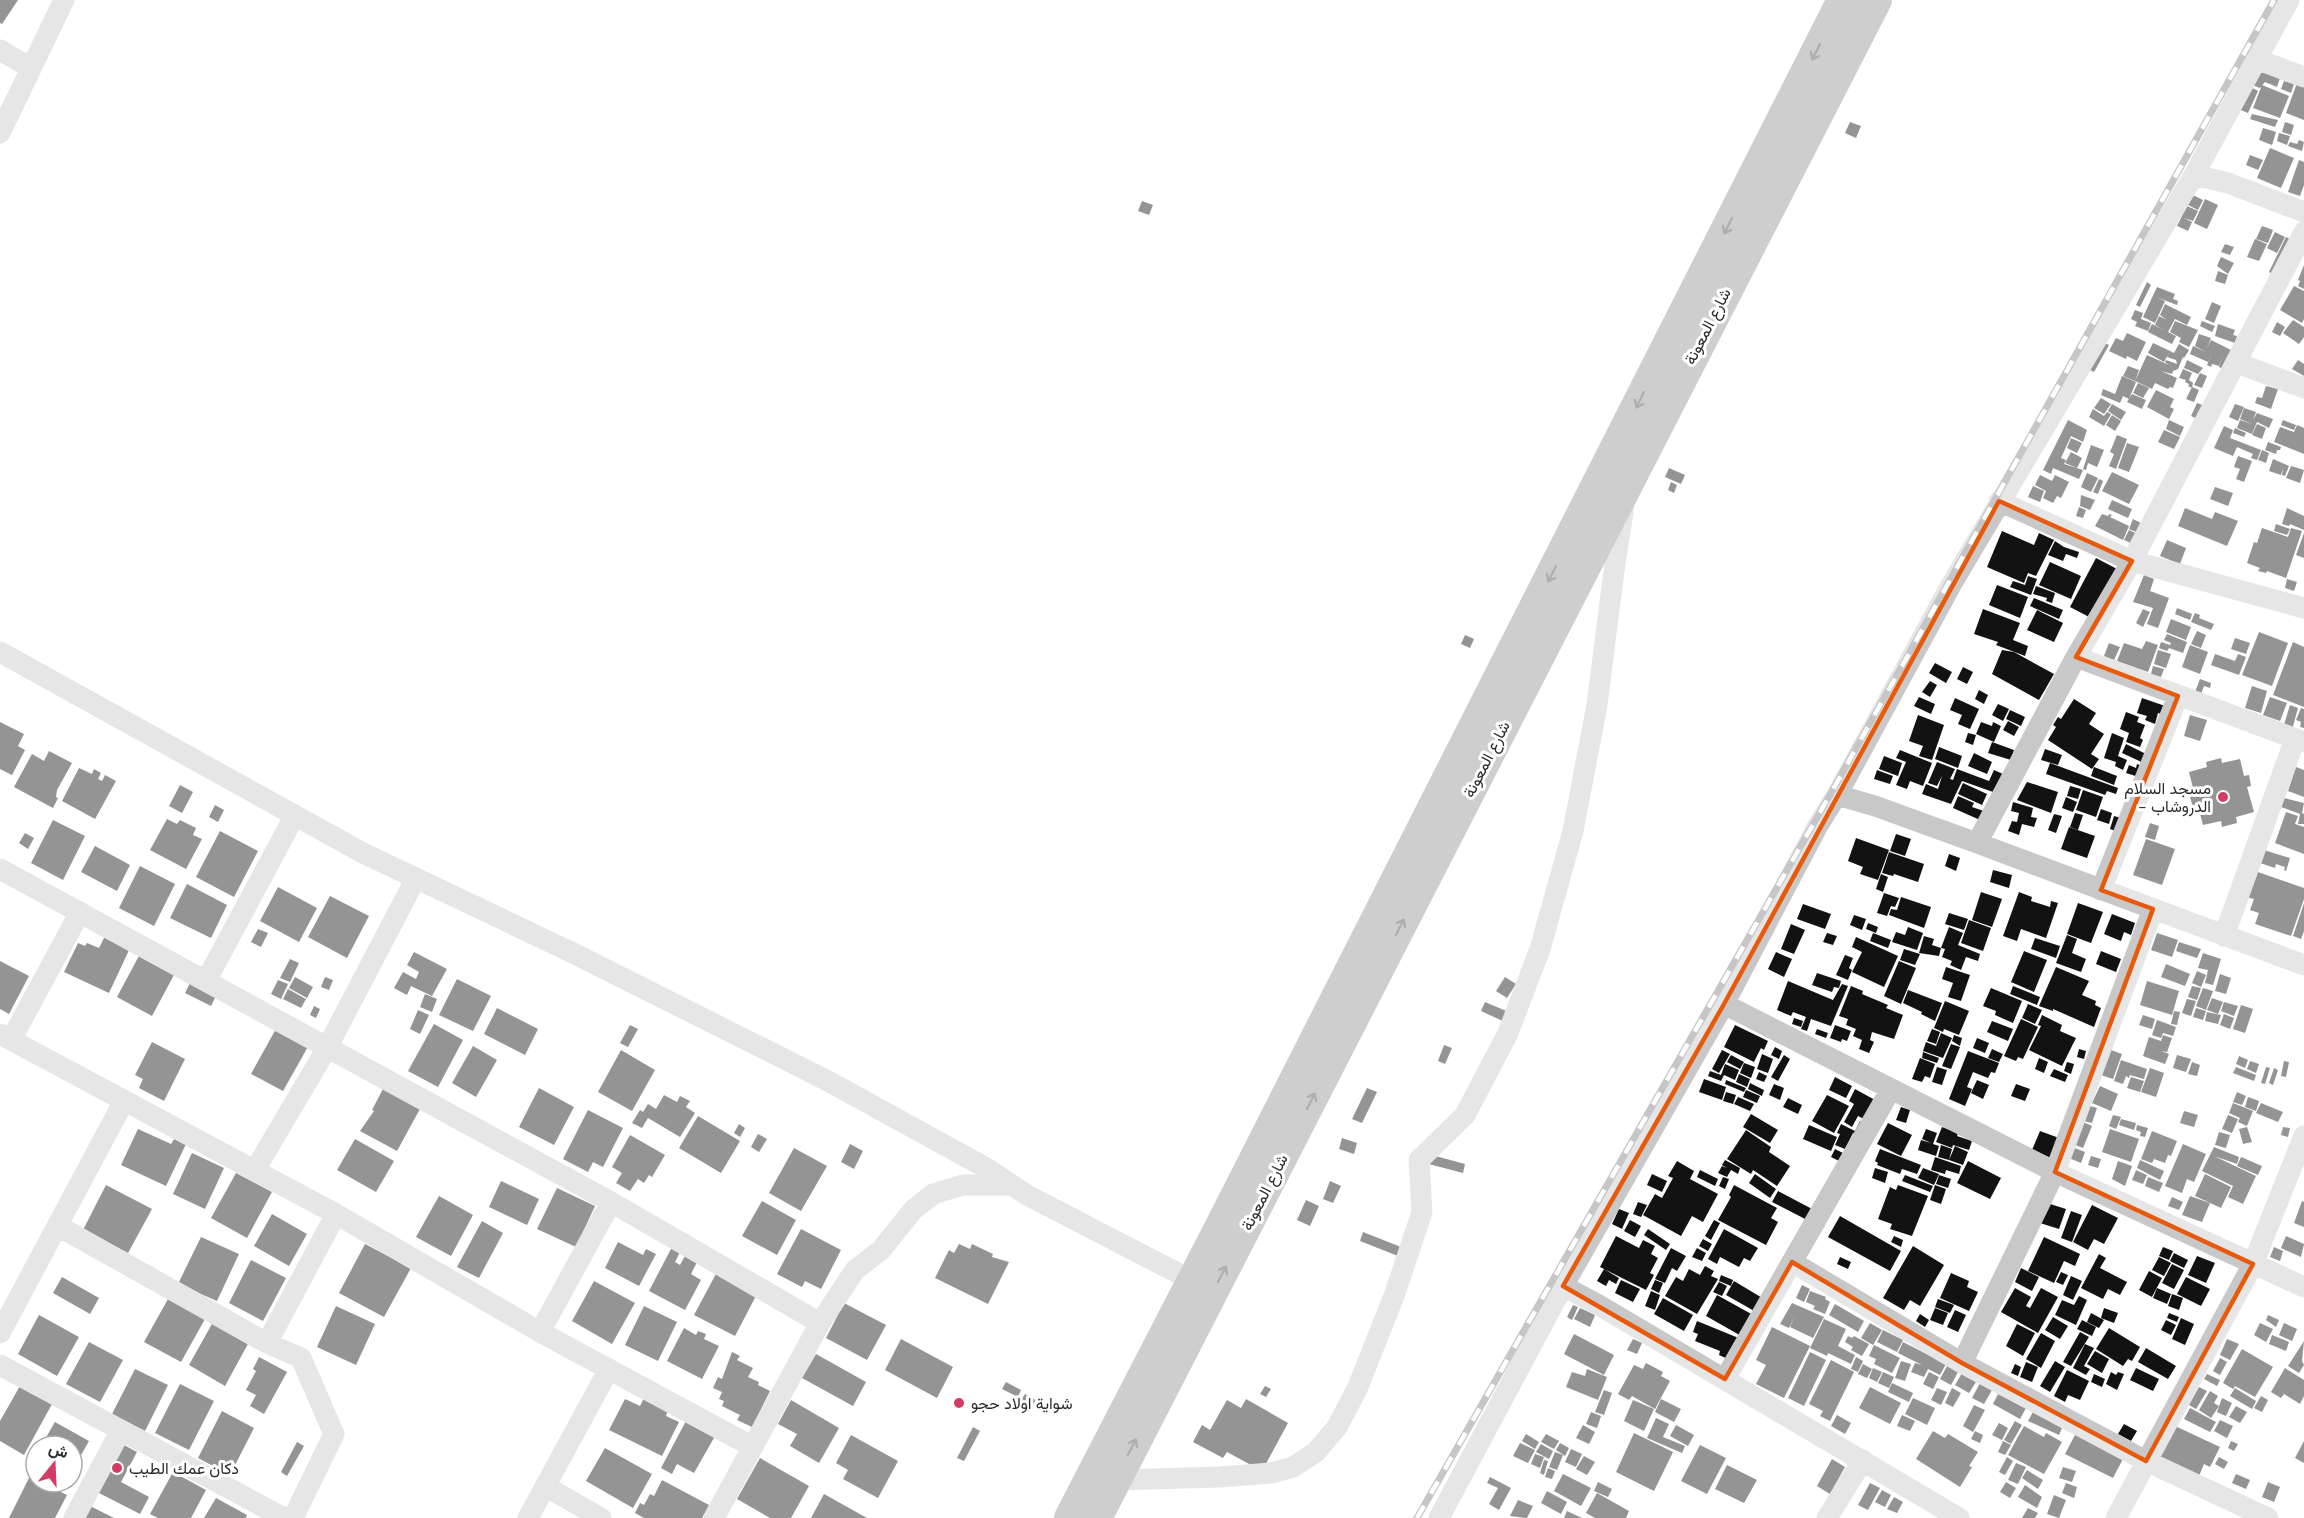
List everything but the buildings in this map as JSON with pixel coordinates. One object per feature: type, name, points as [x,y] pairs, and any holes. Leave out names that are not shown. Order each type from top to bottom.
[{"type":"highway","name":"شارع المعونة","points":[[1070,1518],[1193,1281],[1843,0]]},
{"type":"highway","name":"شارع المعونة","points":[[1096,1518],[1876,0]]},
{"type":"street","points":[[0,133],[64,0]]},
{"type":"street","points":[[1439,1518],[1563,1286],[1724,1004],[1817,827],[2000,501],[2194,175],[2289,0]]},
{"type":"street","points":[[0,50],[31,68]]},
{"type":"street","points":[[2256,59],[2304,77]]},
{"type":"street","points":[[2194,175],[2228,183],[2304,212]]},
{"type":"street","points":[[1977,843],[2076,657],[2132,561],[2304,232]]},
{"type":"street","points":[[2237,363],[2304,388]]},
{"type":"street","points":[[1116,1480],[1220,1477],[1271,1473],[1293,1467],[1316,1452],[1327,1440],[1337,1427],[1357,1389],[1394,1296],[1422,1212],[1419,1160],[1465,1115],[1508,1033],[1540,949],[1573,831],[1593,728],[1629,478]]},
{"type":"street","points":[[2000,501],[2132,561],[2304,608]]},
{"type":"street","points":[[0,652],[363,853],[828,1081],[988,1169],[1009,1185],[1193,1281]]},
{"type":"street","points":[[2076,657],[2299,741],[2224,936]]},
{"type":"street","points":[[2101,891],[2178,696]]},
{"type":"street","points":[[1837,795],[1977,843],[2304,965]]},
{"type":"street","points":[[207,981],[295,815]]},
{"type":"street","points":[[0,869],[611,1202],[820,1323]]},
{"type":"street","points":[[255,1170],[327,1048],[416,878]]},
{"type":"street","points":[[1962,1363],[2055,1172],[2153,909]]},
{"type":"street","points":[[80,912],[5,1037],[336,1214],[540,1332],[753,1447]]},
{"type":"street","points":[[1724,1004],[2055,1172],[2304,1287]]},
{"type":"street","points":[[1725,1379],[1891,1089]]},
{"type":"street","points":[[0,1333],[124,1101]]},
{"type":"street","points":[[2116,1518],[2253,1264],[2304,1136]]},
{"type":"street","points":[[714,1518],[820,1323],[855,1270],[881,1250],[923,1201],[942,1190],[963,1185],[1009,1185]]},
{"type":"street","points":[[540,1332],[611,1202]]},
{"type":"street","points":[[267,1343],[336,1214]]},
{"type":"street","points":[[58,1226],[267,1343],[301,1358],[334,1434],[293,1518]]},
{"type":"street","points":[[1792,1262],[1962,1363],[2146,1461],[2268,1518]]},
{"type":"street","points":[[1563,1286],[1959,1518]]},
{"type":"street","points":[[0,1365],[120,1432],[284,1518]]},
{"type":"street","points":[[528,1518],[609,1369]]},
{"type":"street","points":[[74,1518],[120,1432]]},
{"type":"street","points":[[1827,1518],[1863,1460]]},
{"type":"street","points":[[545,1486],[601,1518]]},
{"type":"highlighted area","points":[[1999,501],[2132,561],[2076,657],[2178,696],[2101,890],[2153,909],[2055,1172],[2253,1264],[2146,1461],[1962,1363],[1792,1262],[1725,1379],[1563,1286],[1724,1004]]},
{"type":"railway","points":[[1417,1518],[1831,793],[2274,0]]},
{"type":"place","name":"مسجد السلام - الدروشاب","points":[[2223,797]]},
{"type":"place","name":"شواية اولاد حجو","points":[[959,1403]]},
{"type":"place","name":"دكان عمك الطيب","points":[[117,1468]]}]
